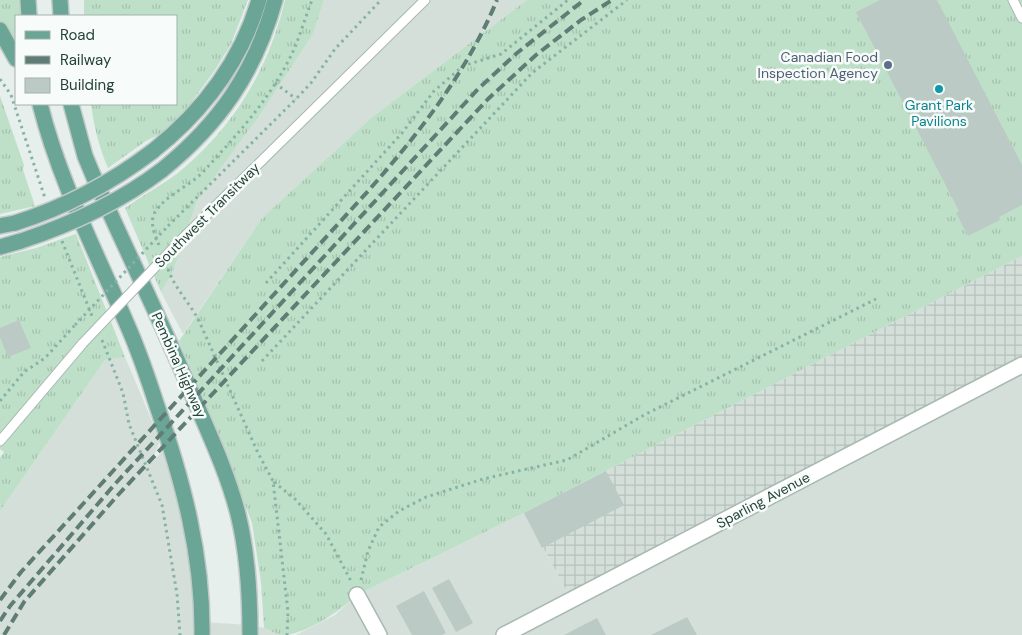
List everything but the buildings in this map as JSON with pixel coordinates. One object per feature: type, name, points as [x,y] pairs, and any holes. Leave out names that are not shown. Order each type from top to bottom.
[{"type":"main road","points":[[28,0],[29,15]]},
{"type":"main road","points":[[60,0],[61,15]]},
{"type":"main road","points":[[70,0],[70,15]]},
{"type":"main road","points":[[7,225],[46,213],[89,193],[154,151],[191,117],[216,88],[236,55],[259,0]]},
{"type":"main road","points":[[0,247],[54,230],[106,206],[162,170],[205,130],[236,89],[257,52],[275,0]]},
{"type":"main road","points":[[0,30],[15,57]]},
{"type":"main road","points":[[36,105],[46,127]]},
{"type":"main road","points":[[40,105],[57,161],[98,262],[126,323],[174,454],[185,493],[195,542],[202,635]]},
{"type":"main road","name":"Pembina Highway","points":[[72,105],[85,156],[95,180],[177,357],[226,473],[238,515],[246,556],[250,635]]},
{"type":"street","name":"Sparling Avenue","points":[[504,635],[1022,365]]},
{"type":"street","points":[[357,595],[379,635]]},
{"type":"lane","name":"Southwest Transitway","points":[[0,441],[83,343],[178,243],[425,0]]},
{"type":"lane","points":[[1013,0],[1022,18]]},
{"type":"path","points":[[159,246],[152,228],[154,213],[162,204],[197,178],[258,109],[295,47],[312,0]]},
{"type":"path","points":[[0,400],[24,372],[45,358],[168,226],[296,99],[311,83],[335,50],[381,0]]},
{"type":"path","points":[[266,283],[402,133],[434,90],[462,66],[501,54],[568,0]]},
{"type":"path","points":[[262,361],[532,73],[627,0]]},
{"type":"path","points":[[0,79],[11,96],[37,177],[48,204]]},
{"type":"path","points":[[275,83],[296,99]]},
{"type":"path","points":[[62,240],[94,321]]},
{"type":"path","points":[[166,264],[173,281],[193,309],[199,321],[258,453],[273,481],[288,612],[286,635]]},
{"type":"path","points":[[357,595],[368,551],[379,527],[399,511],[426,497],[483,479],[567,460],[644,415],[876,299]]},
{"type":"path","points":[[102,340],[123,394],[129,424],[162,505],[177,594],[180,635]]},
{"type":"path","points":[[273,481],[295,499],[326,534],[357,595]]},
{"type":"shaded area","points":[[324,0],[527,0],[372,117],[262,218],[183,334],[161,292],[173,272],[197,201],[262,112],[313,34]]},
{"type":"shaded area","points":[[1022,256],[1022,365],[572,600],[524,513]]},
{"type":"shaded area","points":[[125,357],[160,440],[152,462],[166,448],[174,454],[202,622],[250,625],[282,635],[0,635],[0,511],[105,360]]},
{"type":"shaded area","points":[[1022,365],[1022,635],[296,635],[335,615],[357,595],[524,513],[572,600]]},
{"type":"green space","points":[[0,0],[28,0],[29,15],[15,15],[15,57],[0,30]]},
{"type":"green space","points":[[84,0],[248,0],[231,44],[188,107],[160,134],[146,141],[108,168],[97,137],[91,105],[178,105],[178,15],[84,15]]},
{"type":"green space","points":[[285,0],[324,0],[313,34],[262,112],[197,201],[173,272],[161,292],[125,208],[185,167],[204,150],[235,112],[248,92],[270,48]]},
{"type":"green space","points":[[527,0],[1022,0],[1022,256],[524,513],[357,595],[322,621],[302,631],[291,634],[278,634],[264,628],[261,582],[252,523],[216,428],[179,341],[262,218],[372,117]]},
{"type":"green space","points":[[0,96],[24,165],[23,170],[35,206],[0,214]]},
{"type":"green space","points":[[76,234],[125,357],[105,360],[0,511],[0,458],[4,452],[0,449],[0,257],[36,248]]},
{"type":"railway","points":[[0,600],[21,572],[369,190],[406,146],[441,100],[472,52],[497,0]]},
{"type":"railway","points":[[0,621],[10,606],[115,484],[478,89],[517,53],[584,0]]},
{"type":"railway","points":[[4,635],[24,602],[118,495],[488,99],[536,55],[581,20],[612,0]]},
{"type":"place","name":"Canadian Food Inspection Agency","points":[[888,65]]},
{"type":"place","name":"Grant Park Pavilions","points":[[939,89]]}]
